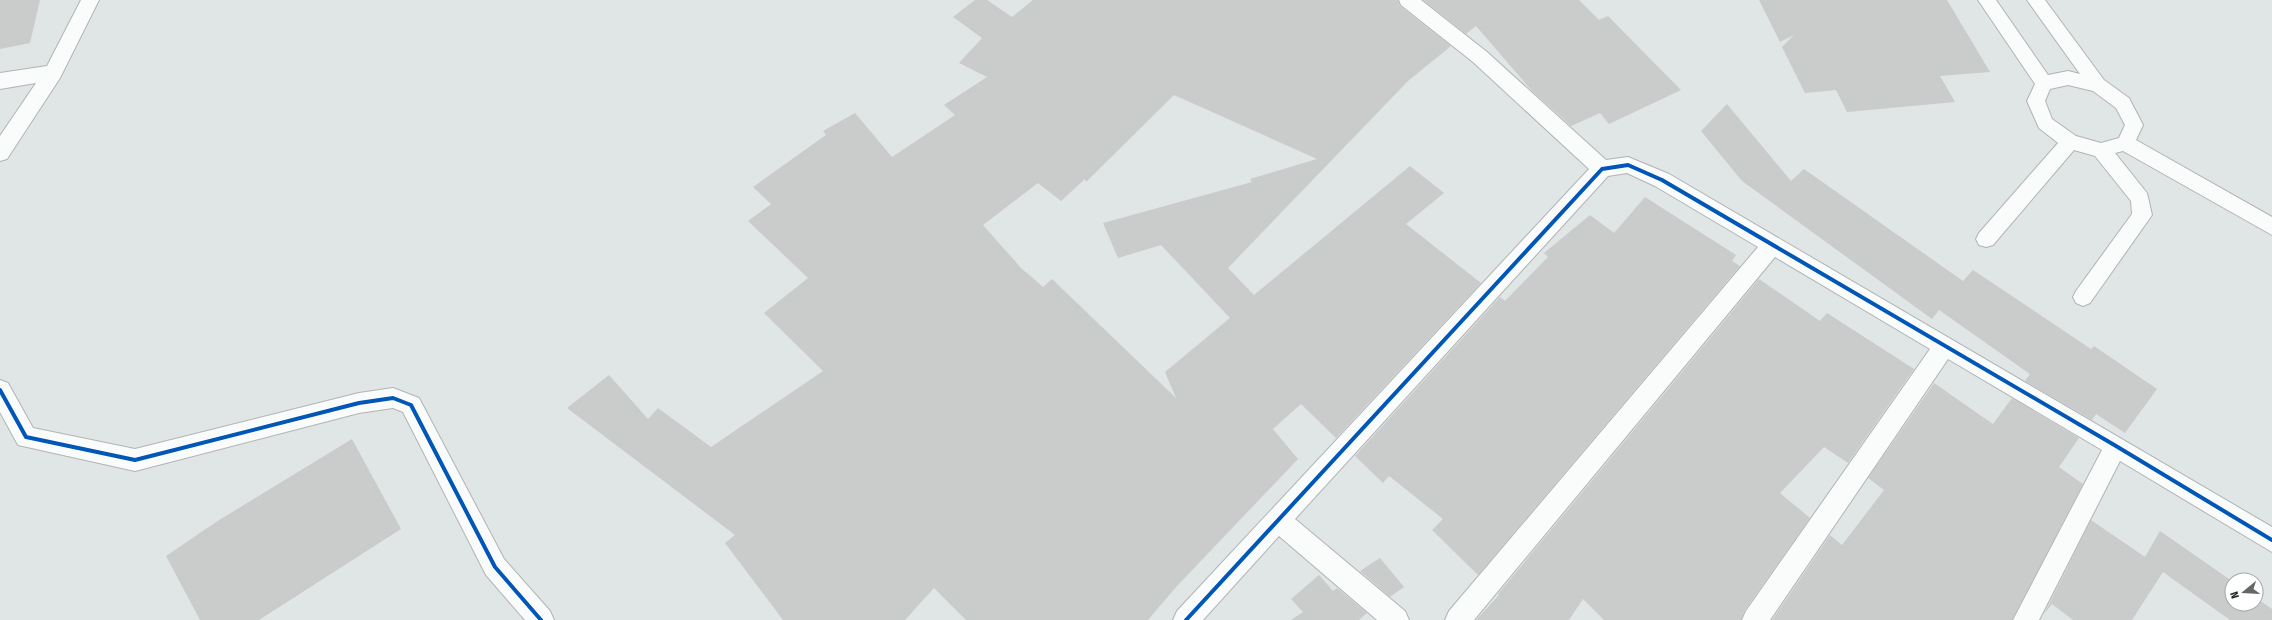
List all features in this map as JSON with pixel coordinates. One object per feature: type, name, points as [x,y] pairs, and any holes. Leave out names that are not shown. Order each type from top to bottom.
[{"type":"street","points":[[0,153],[53,73],[90,0]]},
{"type":"street","points":[[1408,0],[1480,57],[1602,169]]},
{"type":"street","points":[[0,81],[53,73]]},
{"type":"street","points":[[1186,620],[1602,169],[1628,165],[1662,180],[1772,244],[2116,446],[2272,540]]},
{"type":"street","points":[[1458,620],[1772,244]]},
{"type":"street","points":[[1755,620],[1945,346]]},
{"type":"street","points":[[0,390],[26,438],[135,460],[359,403],[393,398],[411,405],[495,567],[541,620]]},
{"type":"street","points":[[2026,620],[2116,446]]},
{"type":"street","points":[[1278,520],[1396,620]]},
{"type":"lane","points":[[1987,0],[2044,83]]},
{"type":"lane","points":[[2036,0],[2098,85],[2123,103],[2134,125],[2125,144]]},
{"type":"lane","points":[[2044,83],[2068,78],[2098,85]]},
{"type":"lane","points":[[2044,83],[2036,101],[2045,124],[2070,142],[2101,150],[2125,144],[2272,227]]},
{"type":"lane","points":[[1986,239],[2070,142]]},
{"type":"lane","points":[[2083,297],[2142,215],[2140,199],[2126,179],[2101,150]]},
{"type":"building","points":[[0,0],[40,0],[30,43],[0,49]]},
{"type":"building","points":[[975,0],[987,0],[1012,17],[1033,0],[1398,0],[1400,6],[1451,46],[1408,81],[1228,268],[1254,295],[1410,166],[1444,193],[1406,224],[1481,283],[1336,438],[1301,404],[1273,429],[1298,459],[1177,586],[1148,620],[966,620],[934,588],[905,620],[783,620],[725,543],[735,535],[567,408],[609,375],[648,419],[658,408],[711,447],[823,371],[764,313],[808,278],[748,221],[771,204],[753,187],[826,135],[823,131],[855,113],[892,157],[955,115],[944,105],[987,77],[959,63],[982,38],[953,17]],"holes":[[[1174,95],[1317,159],[1250,179],[1252,182],[1103,223],[1118,258],[1161,245],[1230,318],[1165,372],[1176,398],[1052,279],[1043,287],[1021,268],[983,225],[1038,183],[1061,201],[1085,179],[1086,182]]]},
{"type":"building","points":[[1423,0],[1579,0],[1599,20],[1608,16],[1681,90],[1609,124],[1600,113],[1571,126],[1532,91],[1476,26],[1466,34]]},
{"type":"building","points":[[1759,0],[1947,0],[1990,72],[1940,76],[1955,102],[1847,112],[1836,90],[1805,93],[1782,47],[1794,35],[1780,42]]},
{"type":"building","points":[[1727,104],[1791,181],[1804,169],[1963,281],[1973,270],[2091,349],[2094,346],[2157,389],[2125,433],[2096,414],[2092,420],[2025,381],[2030,374],[1939,310],[1932,319],[1742,181],[1701,131]]},
{"type":"building","points":[[1645,197],[1736,255],[1732,261],[1740,266],[1478,575],[1432,530],[1443,519],[1389,476],[1383,483],[1355,456],[1500,297],[1505,301],[1548,257],[1544,253],[1590,215],[1614,233]]},
{"type":"building","points":[[1759,279],[1820,321],[1827,313],[1914,369],[1848,463],[1824,447],[1780,493],[1810,518],[1745,610],[1741,620],[1604,620],[1583,599],[1569,620],[1476,620],[1499,595],[1498,594]]},
{"type":"building","points":[[1934,383],[1993,424],[2012,398],[2079,438],[2059,467],[2083,484],[2012,620],[1772,620],[1830,535],[1842,545],[1884,490],[1868,478]]},
{"type":"building","points":[[352,439],[401,529],[259,620],[200,620],[166,556],[216,522]]},
{"type":"building","points":[[2091,520],[2145,557],[2160,531],[2224,575],[2224,612],[2264,612],[2264,604],[2272,609],[2272,620],[2230,620],[2163,572],[2132,620],[2073,620],[2052,604],[2044,614]]},
{"type":"building","points":[[1380,558],[1404,587],[1390,597],[1360,571]]},
{"type":"building","points":[[1319,575],[1333,591],[1337,588],[1367,613],[1359,620],[1291,620],[1303,612],[1291,599]]},
{"type":"cycle path","points":[[1186,620],[1602,169],[1628,165],[1662,180],[2116,446],[2272,540]]},
{"type":"cycle path","points":[[0,390],[26,437],[135,460],[359,403],[393,398],[411,405],[495,567],[541,620]]}]
